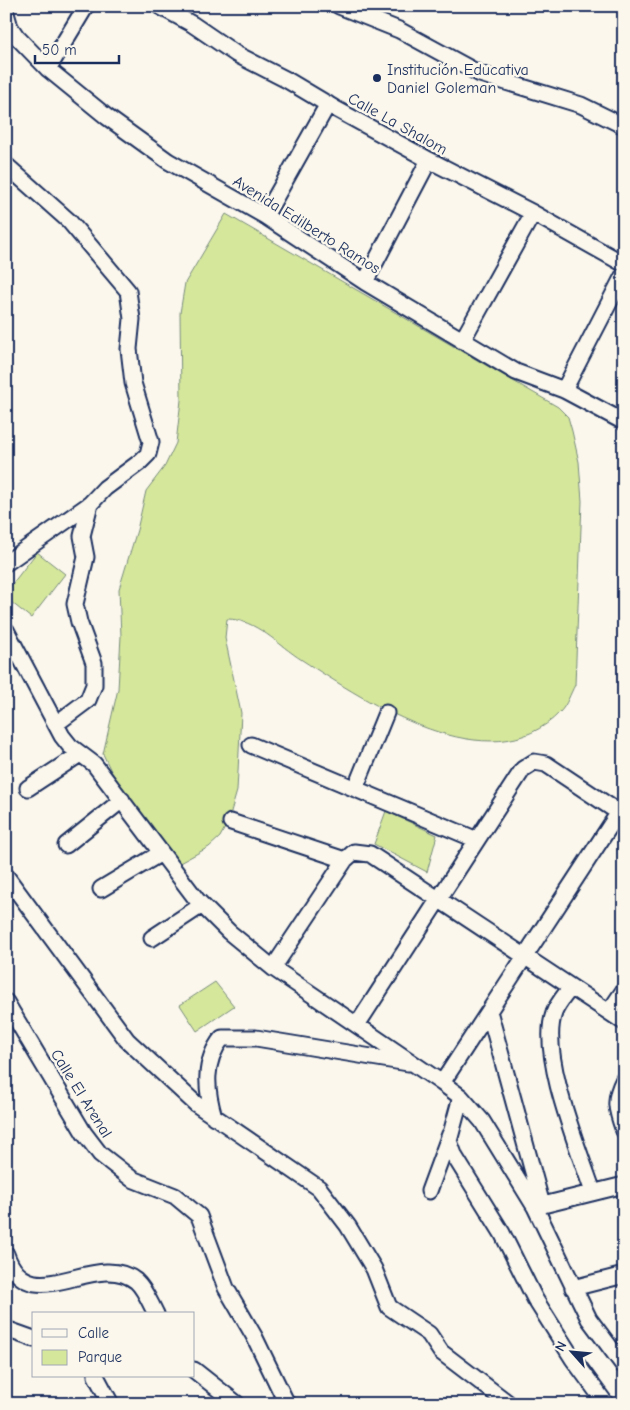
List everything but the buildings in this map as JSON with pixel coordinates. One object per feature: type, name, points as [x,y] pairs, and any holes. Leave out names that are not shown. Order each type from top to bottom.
[{"type":"street","points":[[8,20],[16,6]]},
{"type":"street","points":[[48,69],[86,6]]},
{"type":"street","name":"Calle La Shalom","points":[[159,6],[192,24],[236,54],[429,160],[533,213],[624,264]]},
{"type":"street","points":[[339,6],[399,30],[480,74],[581,105],[624,126]]},
{"type":"street","name":"Avenida Edilberto Ramos","points":[[8,20],[25,48],[48,69],[107,117],[168,161],[265,216],[365,282],[516,372],[564,390],[624,422]]},
{"type":"street","points":[[6,42],[25,48]]},
{"type":"street","points":[[265,216],[328,104]]},
{"type":"street","points":[[365,282],[429,160]]},
{"type":"street","points":[[6,165],[69,221],[128,291],[132,319],[129,349],[133,383],[151,442],[148,454],[105,488],[90,504],[7,559]]},
{"type":"street","points":[[462,341],[533,213]]},
{"type":"street","points":[[564,390],[624,274]]},
{"type":"street","points":[[56,724],[88,700],[94,685],[94,662],[79,622],[75,604],[86,557],[82,536],[90,504]]},
{"type":"street","points":[[6,630],[62,736],[80,754],[94,764],[202,905],[229,932],[273,968],[461,1097],[482,1122],[539,1206]]},
{"type":"street","points":[[355,789],[386,713]]},
{"type":"street","points":[[251,745],[477,840]]},
{"type":"street","points":[[28,788],[80,754]]},
{"type":"street","points":[[357,1025],[522,769],[534,762],[546,764],[622,811],[524,956],[442,1083]]},
{"type":"street","points":[[66,846],[122,800]]},
{"type":"street","points":[[231,822],[345,860]]},
{"type":"street","points":[[273,968],[345,860],[354,852],[370,854],[624,1022]]},
{"type":"street","points":[[101,889],[161,853]]},
{"type":"street","points":[[6,876],[127,1040],[196,1104],[319,1188],[348,1226],[374,1269],[389,1307],[428,1334],[434,1345],[442,1352],[508,1403]]},
{"type":"street","points":[[152,938],[202,905]]},
{"type":"street","points":[[571,987],[554,1012],[550,1030],[554,1072],[593,1192]]},
{"type":"street","points":[[609,1012],[624,990]]},
{"type":"street","name":"Calle El Arenal","points":[[6,1002],[84,1133],[100,1154],[132,1179],[175,1196],[199,1216],[208,1235],[226,1288],[254,1336],[287,1404]]},
{"type":"street","points":[[489,1011],[539,1206],[573,1288],[588,1318],[621,1360]]},
{"type":"street","points":[[214,1117],[207,1091],[207,1073],[215,1046],[222,1038],[256,1038],[414,1064]]},
{"type":"street","points":[[624,1078],[615,1098],[624,1131]]},
{"type":"street","points":[[429,1191],[461,1097]]},
{"type":"street","points":[[451,1131],[449,1142],[455,1157],[502,1233],[535,1299],[572,1359],[606,1404]]},
{"type":"street","points":[[539,1206],[624,1185]]},
{"type":"street","points":[[6,1254],[16,1273],[22,1278],[38,1284],[99,1272],[110,1272],[130,1277],[144,1291],[155,1312]]},
{"type":"street","points":[[573,1288],[624,1274]]},
{"type":"street","points":[[6,1329],[32,1338]]},
{"type":"street","points":[[195,1371],[237,1404]]},
{"type":"street","points":[[97,1378],[111,1404]]},
{"type":"green space","points":[[226,214],[558,407],[568,417],[579,462],[582,501],[575,685],[567,703],[560,712],[532,732],[500,741],[465,739],[430,729],[394,714],[329,677],[257,628],[238,620],[227,619],[225,638],[241,713],[237,791],[228,822],[220,837],[209,847],[176,865],[111,771],[103,754],[118,689],[121,636],[119,589],[137,530],[146,491],[165,466],[176,443],[181,400],[180,313],[185,283]]},
{"type":"green space","points":[[37,552],[65,574],[31,618],[6,598],[6,592]]},
{"type":"green space","points":[[386,811],[437,835],[427,872],[374,844]]},
{"type":"green space","points":[[215,982],[234,1006],[197,1031],[180,1005]]},
{"type":"place","name":"Institución Educativa Daniel Goleman","points":[[377,78]]}]
